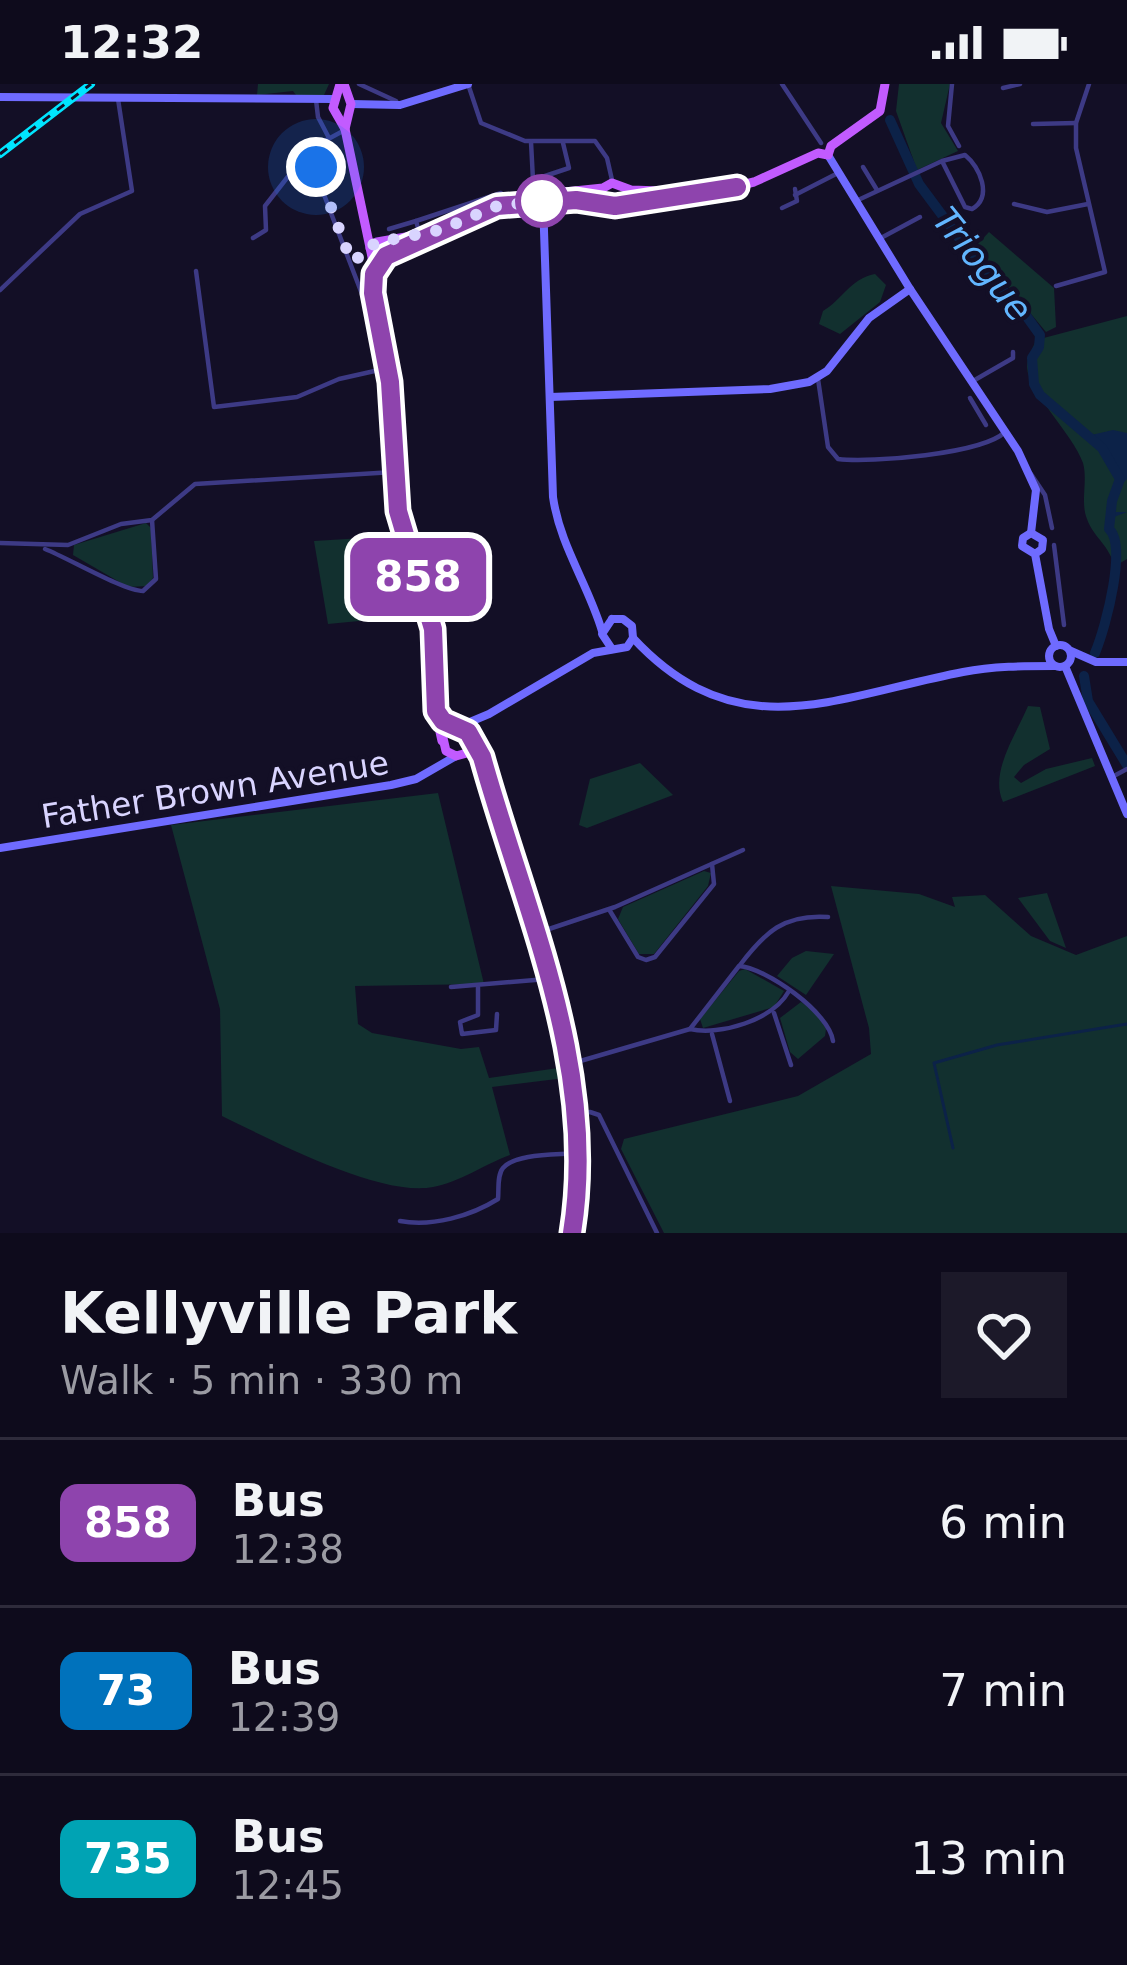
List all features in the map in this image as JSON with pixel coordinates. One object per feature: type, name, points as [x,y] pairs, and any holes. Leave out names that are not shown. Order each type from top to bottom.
[{"type":"main road","points":[[342,84],[345,129],[365,227],[378,251],[373,293],[388,368],[400,520],[433,629],[436,711],[443,744],[486,771]]},
{"type":"main road","points":[[0,98],[398,103],[468,84]]},
{"type":"main road","points":[[497,206],[603,201],[611,206],[709,192],[769,177],[878,115],[885,84]]},
{"type":"main road","points":[[824,149],[1030,474],[1036,490],[1031,532],[1022,544],[1035,554],[1040,593],[1056,646]]},
{"type":"main road","points":[[378,251],[536,193],[612,186],[709,192]]},
{"type":"main road","points":[[603,201],[612,186]]},
{"type":"main road","points":[[612,186],[620,202]]},
{"type":"main road","points":[[543,201],[553,497],[562,539],[612,649]]},
{"type":"main road","points":[[378,251],[440,230]]},
{"type":"main road","points":[[550,397],[770,388],[818,378],[868,318],[910,290]]},
{"type":"main road","points":[[593,601],[612,619],[627,621],[633,638],[686,681],[738,702],[784,708],[849,701],[966,671],[1092,660],[1127,662]]},
{"type":"main road","points":[[593,652],[612,619]]},
{"type":"main road","points":[[624,649],[633,638]]},
{"type":"main road","points":[[1056,646],[1092,660]]},
{"type":"main road","points":[[1024,665],[1049,656],[1056,646]]},
{"type":"main road","points":[[443,744],[456,727],[489,714],[593,652],[624,649],[649,654]]},
{"type":"main road","points":[[1063,665],[1070,651]]},
{"type":"main road","points":[[1049,656],[1063,665],[1127,814]]},
{"type":"main road","points":[[436,711],[471,739],[486,771],[550,978],[576,1114],[572,1233]]},
{"type":"main road","points":[[460,756],[489,714]]},
{"type":"main road","name":"Father Brown Avenue","points":[[434,767],[443,744]]},
{"type":"main road","name":"Father Brown Avenue","points":[[0,848],[391,785],[460,756]]},
{"type":"street","points":[[359,84],[398,103]]},
{"type":"street","points":[[468,84],[481,123],[531,142],[589,139],[600,144],[612,186]]},
{"type":"street","points":[[782,84],[824,149]]},
{"type":"street","points":[[952,84],[948,126],[959,146]]},
{"type":"street","points":[[1003,88],[1020,84]]},
{"type":"street","points":[[1056,286],[1106,272],[1076,148],[1076,123],[1089,84]]},
{"type":"street","points":[[0,290],[80,214],[132,191],[118,99]]},
{"type":"street","points":[[316,100],[329,138]]},
{"type":"street","points":[[1033,124],[1076,123]]},
{"type":"street","points":[[345,129],[308,150],[365,302]]},
{"type":"street","points":[[531,142],[533,180],[569,168],[562,142]]},
{"type":"street","points":[[856,201],[877,190],[942,161],[958,155],[971,158],[983,202],[972,209],[965,207],[942,161]]},
{"type":"street","points":[[253,238],[266,230],[263,215],[268,200],[310,158]]},
{"type":"street","points":[[863,167],[877,190]]},
{"type":"street","points":[[782,208],[795,203],[795,192],[839,172]]},
{"type":"street","points":[[389,229],[501,193]]},
{"type":"street","points":[[1014,204],[1047,212],[1088,204]]},
{"type":"street","points":[[880,239],[920,216]]},
{"type":"street","points":[[416,220],[420,235]]},
{"type":"street","points":[[351,261],[378,251]]},
{"type":"street","points":[[196,271],[214,407],[297,397],[339,379],[388,368]]},
{"type":"street","points":[[973,381],[1013,358],[1013,352]]},
{"type":"street","points":[[818,378],[828,447],[838,459],[964,450],[988,444],[1005,431]]},
{"type":"street","points":[[970,398],[986,425]]},
{"type":"street","points":[[976,409],[985,400]]},
{"type":"street","points":[[0,544],[68,545],[121,524],[152,520],[195,484],[394,472]]},
{"type":"street","points":[[1030,474],[1045,495],[1052,528]]},
{"type":"street","points":[[42,547],[128,590],[148,589],[156,573],[152,520]]},
{"type":"street","points":[[1054,544],[1064,625]]},
{"type":"street","points":[[68,545],[68,556]]},
{"type":"street","points":[[1040,593],[1059,591]]},
{"type":"street","points":[[1112,777],[1126,770]]},
{"type":"street","points":[[537,933],[609,909],[743,850]]},
{"type":"street","points":[[609,909],[638,957],[655,957],[714,884],[712,864]]},
{"type":"street","points":[[690,1029],[776,925],[794,917],[828,916]]},
{"type":"street","points":[[739,966],[754,969],[820,1012],[833,1040]]},
{"type":"street","points":[[451,987],[550,978]]},
{"type":"street","points":[[478,987],[478,1015],[460,1022],[461,1034],[496,1030],[497,1014]]},
{"type":"street","points":[[570,1064],[690,1029],[712,1034],[773,1011],[789,992]]},
{"type":"street","points":[[773,1011],[791,1065]]},
{"type":"street","points":[[712,1034],[730,1101]]},
{"type":"street","points":[[576,1114],[599,1115],[657,1233]]},
{"type":"street","points":[[400,1220],[438,1221],[480,1208],[498,1198],[504,1166],[576,1153]]},
{"type":"green space","points":[[258,84],[329,84],[324,95],[293,91],[257,95]]},
{"type":"green space","points":[[899,84],[950,84],[941,123],[958,151],[917,170],[896,111]]},
{"type":"green space","points":[[989,232],[1054,288],[1056,327],[1046,332],[975,247]]},
{"type":"green space","points":[[875,274],[886,285],[880,302],[840,334],[819,324],[823,311],[859,280]]},
{"type":"green space","points":[[1127,316],[1127,559],[1115,566],[1087,519],[1083,463],[1035,388],[1027,367],[1036,340]]},
{"type":"green space","points":[[146,523],[151,528],[153,578],[147,586],[128,587],[73,555],[74,545]]},
{"type":"green space","points":[[396,536],[421,615],[328,624],[314,541]]},
{"type":"green space","points":[[1028,706],[1040,707],[1050,749],[1014,777],[1021,783],[1046,769],[1092,758],[1095,766],[1003,802],[1002,766]]},
{"type":"green space","points":[[640,763],[673,795],[587,828],[579,825],[590,779]]},
{"type":"green space","points":[[438,793],[484,984],[355,986],[358,1024],[372,1033],[461,1049],[479,1047],[489,1078],[565,1067],[565,1078],[492,1087],[510,1155],[442,1185],[410,1188],[326,1164],[222,1116],[220,1009],[171,825]]},
{"type":"green space","points":[[704,871],[711,873],[708,886],[654,954],[639,954],[618,919],[623,907]]},
{"type":"green space","points":[[831,886],[919,894],[955,907],[952,897],[985,895],[1031,936],[1076,955],[1127,936],[1127,1233],[664,1233],[621,1149],[624,1139],[798,1096],[871,1054],[869,1028]]},
{"type":"green space","points":[[1047,893],[1066,948],[1050,941],[1018,898]]},
{"type":"green space","points":[[806,951],[834,954],[806,995],[777,976],[792,958]]},
{"type":"green space","points":[[745,969],[784,991],[774,1007],[703,1028],[700,1019]]},
{"type":"green space","points":[[801,1002],[818,1014],[826,1029],[825,1036],[798,1059],[790,1052],[780,1018]]},
{"type":"water","points":[[1113,430],[1127,433],[1127,479],[1111,512],[1127,512],[1114,517],[1109,515],[1120,479],[1102,448],[1087,436]]},
{"type":"waterway","name":"Triogue","points":[[890,120],[919,184],[988,277],[1017,303],[1040,335],[1032,358],[1040,395],[1102,448],[1120,479],[1109,529],[1116,551],[1113,586],[1095,653]]},
{"type":"waterway","name":"Triogue","points":[[1084,676],[1088,701],[1127,765]]},
{"type":"waterway","points":[[953,1148],[934,1063],[997,1045],[1127,1024]]},
{"type":"railway","points":[[0,154],[91,84]]},
{"type":"bus line","name":"858","points":[[572,1233],[576,1114],[570,1064],[547,964],[482,757],[468,732],[443,721],[433,700],[433,629],[398,511],[390,382],[373,293],[374,274],[386,256],[497,206],[576,200],[615,206],[737,187]]},
{"type":"route","points":[[316,167],[351,261],[370,252],[374,243],[440,230],[497,206],[542,201]]}]
